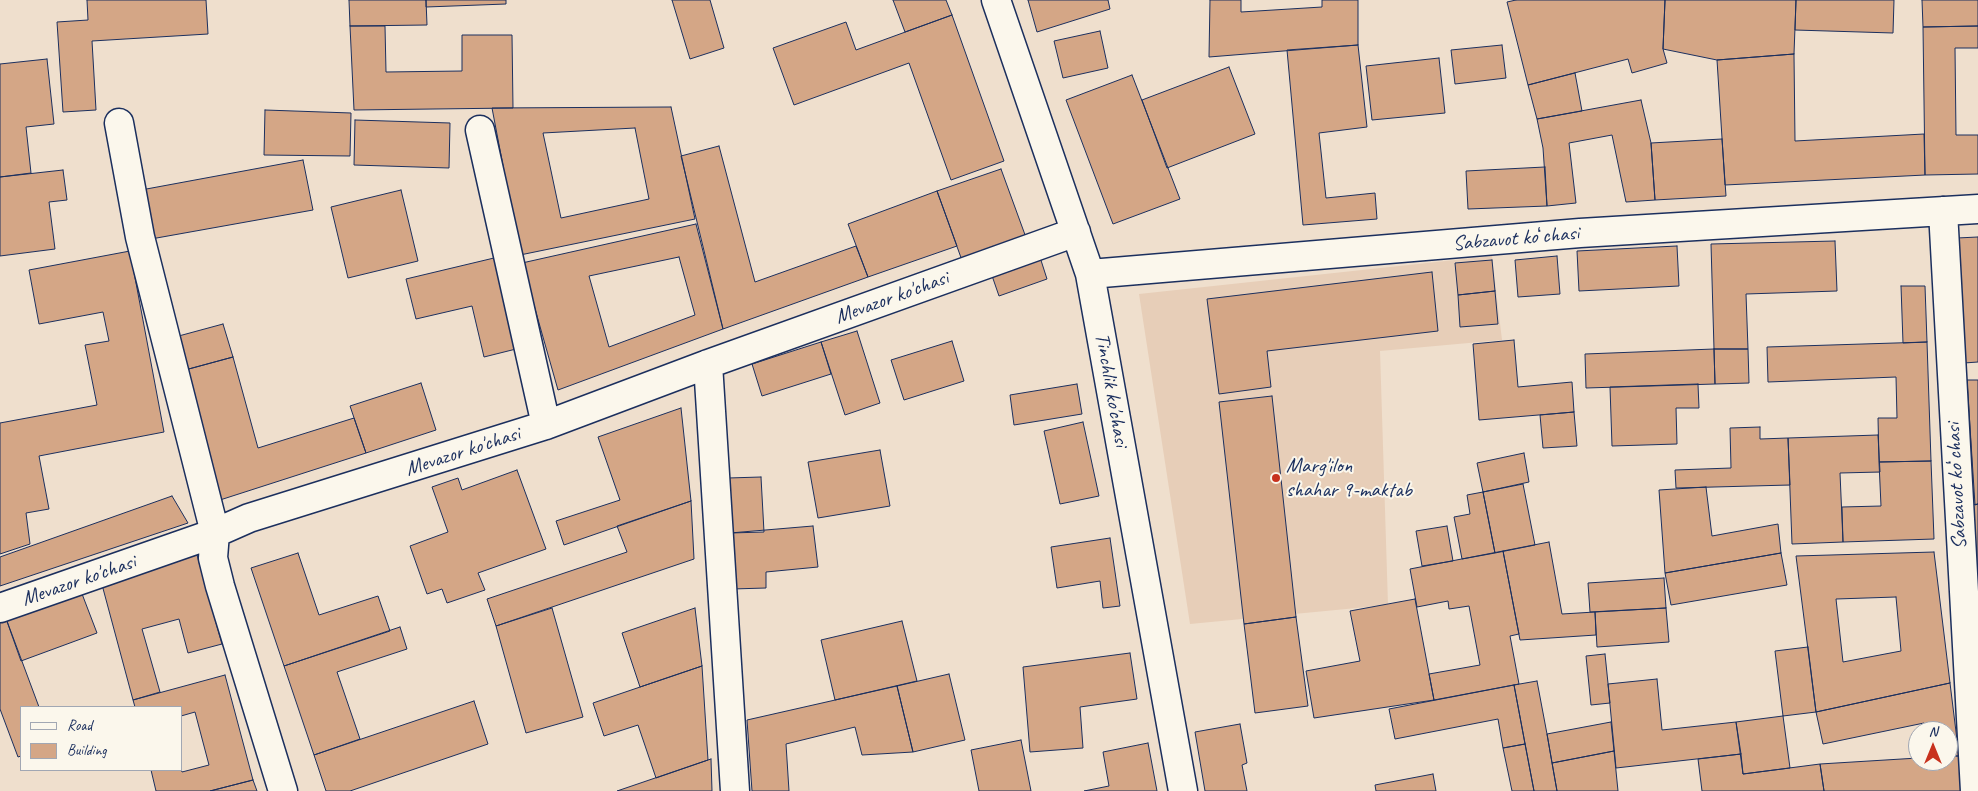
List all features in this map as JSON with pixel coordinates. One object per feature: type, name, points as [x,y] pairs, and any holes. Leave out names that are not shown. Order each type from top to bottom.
[{"type":"street","name":"Tinchlik ko'chasi","points":[[996,0],[1090,274],[1183,791]]},
{"type":"street","points":[[119,123],[140,237],[215,533],[213,558],[283,791]]},
{"type":"street","points":[[480,130],[546,425]]},
{"type":"street","name":"Sabzavot koʻchasi","points":[[1090,274],[1580,233],[1978,209]]},
{"type":"street","name":"Sabzavot koʻchasi","points":[[1943,211],[1974,791]]},
{"type":"street","name":"Mevazor ko'chasi","points":[[0,608],[215,533],[249,518],[546,425],[708,364],[1076,232]]},
{"type":"street","points":[[708,364],[735,791]]},
{"type":"shaded area","name":"Marg'ilon shahar 9-maktab","points":[[1492,256],[1502,340],[1380,351],[1388,605],[1190,624],[1139,294]]},
{"type":"building","points":[[87,0],[206,0],[208,34],[92,41],[96,110],[63,112],[57,22],[88,20]]},
{"type":"building","points":[[349,0],[426,0],[427,25],[350,26]]},
{"type":"building","points":[[426,0],[506,0],[506,4],[426,7]]},
{"type":"building","points":[[672,0],[710,0],[724,48],[690,59]]},
{"type":"building","points":[[893,0],[946,0],[952,15],[905,32]]},
{"type":"building","points":[[1028,0],[1108,0],[1110,9],[1037,32]]},
{"type":"building","points":[[1210,0],[1241,0],[1241,12],[1322,7],[1322,0],[1358,0],[1358,45],[1209,57]]},
{"type":"building","points":[[1516,0],[1665,0],[1663,49],[1667,63],[1632,73],[1628,59],[1528,85],[1507,2]]},
{"type":"building","points":[[1665,0],[1796,0],[1794,54],[1717,60],[1663,49]]},
{"type":"building","points":[[1796,0],[1894,0],[1893,33],[1795,30]]},
{"type":"building","points":[[1922,0],[1978,0],[1978,26],[1923,27]]},
{"type":"building","points":[[952,15],[1004,161],[951,180],[909,63],[794,105],[773,48],[846,22],[856,50]]},
{"type":"building","points":[[350,26],[385,26],[386,72],[462,71],[462,35],[512,35],[513,108],[354,110]]},
{"type":"building","points":[[1978,26],[1978,48],[1955,48],[1956,135],[1978,135],[1978,174],[1925,175],[1923,27]]},
{"type":"building","points":[[1100,31],[1108,68],[1063,78],[1054,41]]},
{"type":"building","points":[[1358,45],[1367,127],[1319,133],[1326,198],[1375,193],[1377,219],[1303,225],[1287,50]]},
{"type":"building","points":[[1502,45],[1506,78],[1455,84],[1451,50]]},
{"type":"building","points":[[1794,54],[1795,141],[1924,134],[1925,175],[1725,185],[1717,60]]},
{"type":"building","points":[[1439,58],[1445,113],[1372,120],[1366,66]]},
{"type":"building","points":[[47,59],[54,124],[26,127],[31,173],[0,177],[0,64]]},
{"type":"building","points":[[1229,67],[1255,134],[1167,168],[1142,100]]},
{"type":"building","points":[[1575,73],[1582,111],[1537,119],[1528,85]]},
{"type":"building","points":[[1132,75],[1180,199],[1113,224],[1066,100]]},
{"type":"building","points":[[1641,100],[1651,143],[1655,200],[1626,202],[1612,135],[1569,143],[1576,203],[1547,206],[1543,148],[1537,119]]},
{"type":"building","points":[[671,107],[695,219],[520,255],[492,108]],"holes":[[[635,128],[649,199],[561,218],[543,133]]]},
{"type":"building","points":[[265,110],[351,113],[350,156],[264,155]]},
{"type":"building","points":[[355,120],[450,123],[449,168],[354,165]]},
{"type":"building","points":[[1722,139],[1726,196],[1655,200],[1651,143]]},
{"type":"building","points":[[719,146],[755,282],[856,246],[868,277],[723,329],[681,156]]},
{"type":"building","points":[[303,160],[313,210],[151,239],[141,190]]},
{"type":"building","points":[[1545,167],[1547,206],[1468,209],[1466,171]]},
{"type":"building","points":[[1001,169],[1028,243],[964,266],[937,191]]},
{"type":"building","points":[[63,170],[67,200],[49,202],[55,249],[0,256],[0,177]]},
{"type":"building","points":[[401,190],[418,261],[348,278],[331,207]]},
{"type":"building","points":[[937,191],[957,246],[868,277],[848,224]]},
{"type":"building","points":[[696,224],[723,329],[558,390],[522,263]],"holes":[[[679,257],[695,315],[609,347],[589,276]]]},
{"type":"building","points":[[1978,237],[1978,362],[1964,363],[1957,238]]},
{"type":"building","points":[[1835,241],[1837,291],[1746,294],[1748,349],[1714,349],[1711,244]]},
{"type":"building","points":[[1677,246],[1679,286],[1579,291],[1577,251]]},
{"type":"building","points":[[130,251],[164,432],[39,456],[49,509],[26,513],[30,544],[0,554],[0,423],[97,405],[85,345],[109,341],[103,312],[39,324],[29,270]]},
{"type":"building","points":[[1038,251],[1047,279],[999,296],[989,267]]},
{"type":"building","points":[[1557,256],[1560,294],[1518,297],[1515,260]]},
{"type":"building","points":[[494,258],[516,349],[484,357],[472,306],[416,319],[406,279]]},
{"type":"building","points":[[1492,260],[1495,291],[1458,295],[1455,263]]},
{"type":"building","points":[[1432,272],[1438,331],[1267,351],[1271,387],[1219,394],[1207,299]]},
{"type":"building","points":[[1901,286],[1925,286],[1927,342],[1903,343]]},
{"type":"building","points":[[1495,291],[1498,324],[1460,327],[1458,295]]},
{"type":"building","points":[[223,324],[233,357],[185,370],[175,337]]},
{"type":"building","points":[[857,331],[880,403],[845,415],[821,342]]},
{"type":"building","points":[[1514,340],[1518,387],[1572,382],[1574,412],[1479,420],[1473,344]]},
{"type":"building","points":[[952,341],[964,381],[904,400],[891,360]]},
{"type":"building","points":[[821,342],[831,374],[762,396],[752,364]]},
{"type":"building","points":[[1927,342],[1931,461],[1879,462],[1878,418],[1897,418],[1896,377],[1768,382],[1767,347]]},
{"type":"building","points":[[1714,349],[1748,349],[1749,383],[1715,384]]},
{"type":"building","points":[[1714,349],[1715,384],[1586,388],[1585,354]]},
{"type":"building","points":[[233,357],[258,448],[354,418],[366,453],[220,500],[185,370]]},
{"type":"building","points":[[1967,380],[1978,380],[1978,504],[1975,505]]},
{"type":"building","points":[[421,383],[436,430],[366,453],[350,406]]},
{"type":"building","points":[[1077,384],[1082,414],[1014,425],[1010,395]]},
{"type":"building","points":[[1698,384],[1699,408],[1676,408],[1677,444],[1612,446],[1610,387]]},
{"type":"building","points":[[1272,396],[1296,617],[1244,624],[1219,402]]},
{"type":"building","points":[[681,408],[691,501],[564,545],[556,521],[620,500],[598,437]]},
{"type":"building","points":[[1574,412],[1577,446],[1543,448],[1540,415]]},
{"type":"building","points":[[1083,422],[1099,496],[1060,504],[1044,431]]},
{"type":"building","points":[[1760,427],[1760,439],[1788,438],[1790,485],[1676,488],[1675,470],[1731,468],[1730,428]]},
{"type":"building","points":[[1878,435],[1880,472],[1840,473],[1843,542],[1792,544],[1788,438]]},
{"type":"building","points":[[880,450],[890,506],[818,518],[808,462]]},
{"type":"building","points":[[1524,453],[1529,482],[1483,492],[1477,463]]},
{"type":"building","points":[[1931,461],[1934,539],[1843,542],[1842,507],[1881,506],[1879,462]]},
{"type":"building","points":[[517,470],[546,549],[478,573],[485,590],[447,603],[442,589],[427,594],[410,546],[448,532],[432,487],[458,478],[462,490]]},
{"type":"building","points":[[761,477],[764,532],[730,533],[728,478]]},
{"type":"building","points":[[1523,484],[1535,545],[1495,553],[1483,492]]},
{"type":"building","points":[[1706,487],[1712,536],[1778,524],[1781,553],[1665,573],[1659,490]]},
{"type":"building","points":[[1483,492],[1495,553],[1462,559],[1454,517],[1470,514],[1467,495]]},
{"type":"building","points":[[172,496],[188,523],[0,586],[0,557]]},
{"type":"building","points":[[691,501],[694,559],[496,626],[487,599],[627,552],[617,526]]},
{"type":"building","points":[[1978,504],[1978,582],[1971,505]]},
{"type":"building","points":[[813,526],[818,567],[766,572],[766,588],[732,589],[730,533]]},
{"type":"building","points":[[1447,526],[1453,561],[1422,566],[1416,531]]},
{"type":"building","points":[[1110,538],[1120,606],[1103,608],[1100,581],[1057,588],[1051,547]]},
{"type":"building","points":[[1549,542],[1562,614],[1595,612],[1596,635],[1520,640],[1503,551]]},
{"type":"building","points":[[1503,551],[1519,634],[1510,636],[1519,684],[1434,700],[1429,674],[1480,665],[1469,606],[1449,609],[1448,601],[1417,607],[1410,569]]},
{"type":"building","points":[[1934,552],[1950,683],[1816,712],[1796,556]],"holes":[[[1896,597],[1901,651],[1843,662],[1836,599]]]},
{"type":"building","points":[[298,553],[319,615],[378,596],[390,631],[284,666],[251,568]]},
{"type":"building","points":[[1781,553],[1787,585],[1671,605],[1665,573]]},
{"type":"building","points":[[197,555],[222,644],[188,653],[179,619],[142,629],[160,692],[133,700],[101,581]]},
{"type":"building","points":[[1664,578],[1666,608],[1590,612],[1588,583]]},
{"type":"building","points":[[79,586],[97,633],[21,661],[4,613]]},
{"type":"building","points":[[1415,599],[1434,700],[1314,718],[1306,671],[1360,661],[1350,611]]},
{"type":"building","points":[[552,608],[583,717],[526,733],[496,626]]},
{"type":"building","points":[[695,608],[702,666],[640,687],[622,633]]},
{"type":"building","points":[[1666,608],[1669,642],[1597,647],[1595,612]]},
{"type":"building","points":[[4,613],[39,706],[20,706],[20,756],[18,757],[0,709],[0,615]]},
{"type":"building","points":[[1296,617],[1308,706],[1255,713],[1244,624]]},
{"type":"building","points":[[902,621],[917,681],[835,700],[821,640]]},
{"type":"building","points":[[400,627],[407,649],[337,672],[360,739],[314,755],[284,666]]},
{"type":"building","points":[[1808,647],[1816,712],[1783,716],[1775,651]]},
{"type":"building","points":[[1130,653],[1137,699],[1080,707],[1083,748],[1030,752],[1023,667]]},
{"type":"building","points":[[1605,654],[1610,703],[1591,705],[1586,656]]},
{"type":"building","points":[[702,666],[708,760],[656,778],[638,725],[604,736],[593,703]]},
{"type":"building","points":[[949,674],[965,740],[913,752],[897,686]]},
{"type":"building","points":[[225,675],[253,780],[210,791],[156,791],[151,771],[182,772],[209,765],[195,712],[182,716],[182,706],[135,706],[133,700]]},
{"type":"building","points":[[1657,679],[1662,730],[1736,722],[1741,754],[1616,768],[1608,684]]},
{"type":"building","points":[[1537,681],[1557,791],[1534,791],[1514,685]]},
{"type":"building","points":[[1950,683],[1955,721],[1908,721],[1908,726],[1823,744],[1816,712]]},
{"type":"building","points":[[1514,685],[1525,744],[1503,748],[1498,719],[1395,739],[1389,709]]},
{"type":"building","points":[[897,686],[913,752],[862,755],[855,727],[786,744],[789,791],[752,791],[747,720]]},
{"type":"building","points":[[474,701],[488,744],[350,791],[326,791],[314,755]]},
{"type":"building","points":[[1783,716],[1790,768],[1743,774],[1736,722]]},
{"type":"building","points":[[1611,722],[1614,751],[1552,763],[1547,734]]},
{"type":"building","points":[[1240,724],[1247,763],[1242,765],[1247,791],[1205,791],[1195,732]]},
{"type":"building","points":[[1021,740],[1031,791],[979,791],[971,750]]},
{"type":"building","points":[[1148,743],[1157,791],[1084,791],[1109,786],[1103,752]]},
{"type":"building","points":[[1525,744],[1534,791],[1512,791],[1503,748]]},
{"type":"building","points":[[1614,751],[1618,791],[1557,791],[1552,763]]},
{"type":"building","points":[[1741,754],[1743,774],[1820,764],[1824,791],[1702,791],[1698,759]]},
{"type":"building","points":[[1959,756],[1961,791],[1824,791],[1820,764],[1908,759],[1908,771],[1958,771]]},
{"type":"building","points":[[711,759],[712,791],[617,791],[708,760]]},
{"type":"building","points":[[1433,774],[1436,791],[1376,791],[1375,785]]},
{"type":"building","points":[[253,780],[257,791],[210,791]]},
{"type":"place","name":"Marg'ilon shahar 9-maktab","points":[[1276,478]]}]
